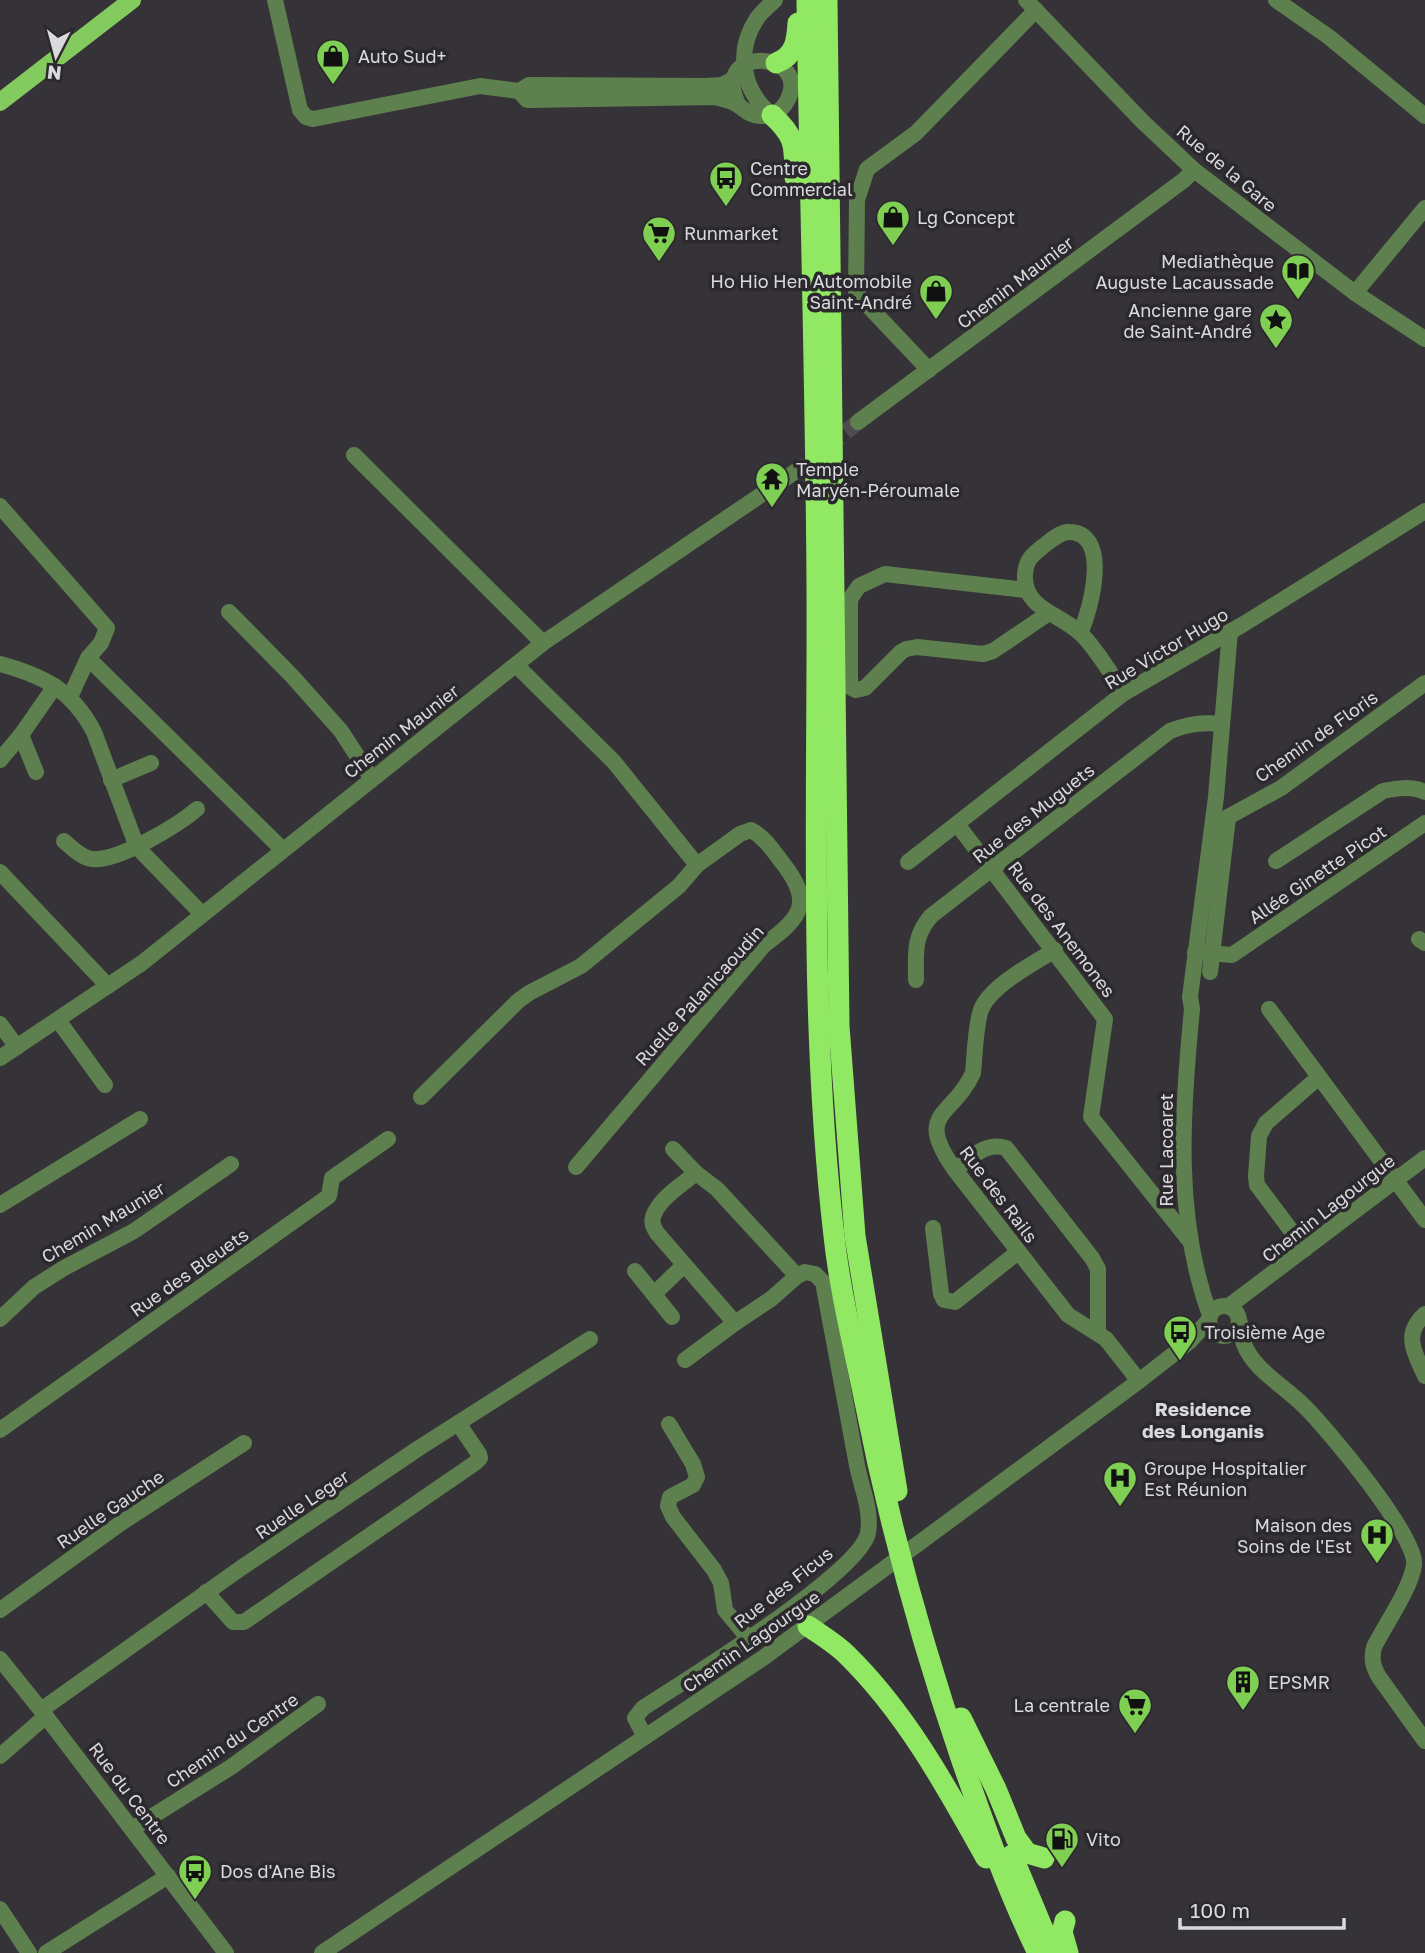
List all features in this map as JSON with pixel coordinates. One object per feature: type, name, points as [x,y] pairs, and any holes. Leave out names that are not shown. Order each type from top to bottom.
[{"type":"highway","points":[[776,63],[793,51],[797,38],[800,0]]},
{"type":"highway","points":[[807,0],[814,416],[818,967],[828,1168],[837,1259],[889,1489],[950,1725],[1019,1914]]},
{"type":"highway","points":[[827,0],[839,1026],[855,1237],[889,1489]]},
{"type":"highway","points":[[829,158],[838,0]]},
{"type":"highway","points":[[772,115],[785,127],[794,142],[802,359],[814,416]]},
{"type":"highway","points":[[917,1596],[1016,1866],[1054,1953]]},
{"type":"highway","points":[[808,1626],[845,1653],[910,1730],[940,1776],[1019,1914],[1038,1953]]},
{"type":"highway","points":[[961,1718],[996,1788],[1016,1838],[1027,1853],[1044,1858]]},
{"type":"highway","points":[[1065,1921],[1062,1932],[1068,1953]]},
{"type":"main road","points":[[0,102],[132,0]]},
{"type":"street","points":[[275,0],[300,110],[306,117],[313,119],[480,86],[519,91],[528,85],[722,85],[734,79],[745,65],[760,59],[776,63],[788,76],[790,85],[786,103],[772,115],[751,115],[738,104],[715,97],[527,100],[519,91]]},
{"type":"street","points":[[772,115],[760,106],[751,93],[746,80],[745,65],[748,40],[756,20],[775,0]]},
{"type":"street","points":[[1276,0],[1329,37],[1425,116]]},
{"type":"street","points":[[929,370],[856,293],[857,200],[867,169],[916,133],[1031,5]]},
{"type":"street","name":"Rue de la Gare","points":[[1031,5],[1142,121],[1194,170],[1355,293],[1425,339]]},
{"type":"street","points":[[734,79],[733,88],[738,104]]},
{"type":"street","name":"Chemin Maunier","points":[[858,422],[1185,180],[1194,170]]},
{"type":"street","points":[[1355,293],[1425,208]]},
{"type":"street","points":[[354,455],[543,643]]},
{"type":"street","name":"Chemin Maunier","points":[[0,1058],[142,963],[543,643],[802,467]]},
{"type":"street","points":[[0,506],[107,628],[102,643],[88,658],[70,697]]},
{"type":"street","name":"Rue Victor Hugo","points":[[908,862],[1124,693],[1425,511]]},
{"type":"street","points":[[1080,633],[1085,623],[1096,564],[1090,545],[1083,536],[1074,532],[1062,533],[1032,555],[1026,565],[1026,590],[1033,601],[1080,633],[1124,693]]},
{"type":"street","points":[[1026,590],[885,574],[859,586],[850,599],[850,687],[856,690],[865,688],[906,649],[916,647],[983,654],[993,651],[1049,613]]},
{"type":"street","points":[[229,612],[292,676],[341,732],[372,779]]},
{"type":"street","name":"Rue Lacoaret","points":[[1223,1336],[1211,1329],[1225,1315],[1200,1289],[1190,1242],[1186,1214],[1183,1097],[1192,1010],[1190,997],[1216,797],[1230,631]]},
{"type":"street","points":[[1201,648],[1227,658]]},
{"type":"street","points":[[88,658],[283,849]]},
{"type":"street","points":[[0,664],[25,671],[55,686],[70,697],[85,715],[94,732],[137,847],[202,914]]},
{"type":"street","points":[[516,665],[614,762],[697,865]]},
{"type":"street","name":"Chemin de Floris","points":[[1227,817],[1281,788],[1425,683]]},
{"type":"street","points":[[0,760],[55,686]]},
{"type":"street","name":"Rue des Muguets","points":[[916,980],[917,938],[931,916],[1170,731],[1187,724],[1222,724]]},
{"type":"street","points":[[21,735],[36,772]]},
{"type":"street","points":[[111,780],[151,763]]},
{"type":"street","name":"Allée Ginette Picot","points":[[1276,860],[1383,791],[1416,788],[1425,792]]},
{"type":"street","points":[[1210,972],[1227,817],[1216,797]]},
{"type":"street","points":[[64,841],[85,858],[93,860],[137,847],[181,822],[197,809]]},
{"type":"street","name":"Allée Ginette Picot","points":[[1210,972],[1425,823]]},
{"type":"street","name":"Rue des Anemones","points":[[957,824],[1105,1019],[1091,1117],[1190,1242]]},
{"type":"street","name":"Ruelle Palanicaoudin","points":[[421,1097],[518,1001],[581,966],[679,886],[697,865],[740,834],[751,830],[761,835],[799,886],[800,905],[796,916],[789,926],[764,945],[576,1167]]},
{"type":"street","points":[[0,872],[108,986]]},
{"type":"street","name":"Rue des Rails","points":[[1055,950],[1015,973],[985,1002],[980,1012],[970,1081],[944,1111],[936,1131],[940,1149],[955,1170],[1068,1315],[1106,1339],[1139,1381]]},
{"type":"street","points":[[1195,951],[1232,955]]},
{"type":"street","name":"Rue Lacoaret","points":[[1192,1010],[1199,998],[1201,982],[1210,972]]},
{"type":"street","points":[[1269,1009],[1425,1220]]},
{"type":"street","points":[[58,1020],[105,1085]]},
{"type":"street","points":[[0,1024],[17,1047]]},
{"type":"street","points":[[1304,1249],[1257,1185],[1259,1136],[1274,1114],[1319,1077]]},
{"type":"street","points":[[0,1205],[140,1119]]},
{"type":"street","name":"Rue des Bleuets","points":[[0,1430],[329,1196],[332,1178],[388,1139]]},
{"type":"street","points":[[955,1170],[987,1147],[998,1145],[1006,1148],[1093,1258],[1098,1269],[1098,1332]]},
{"type":"street","name":"Rue des Ficus","points":[[645,1737],[635,1718],[643,1708],[749,1639],[839,1570],[859,1550],[867,1534],[869,1513],[859,1474],[823,1282],[815,1273],[805,1272],[797,1276],[717,1189],[696,1173],[673,1149]]},
{"type":"street","name":"Chemin Lagourgue","points":[[322,1953],[808,1626],[1139,1381],[1225,1315],[1304,1249],[1425,1158]]},
{"type":"street","name":"Chemin Maunier","points":[[0,1319],[34,1287],[134,1231],[231,1164]]},
{"type":"street","points":[[696,1173],[667,1199],[653,1217],[652,1224],[735,1323]]},
{"type":"street","points":[[933,1228],[941,1294],[944,1300],[950,1302],[955,1302],[1018,1252]]},
{"type":"street","points":[[655,1293],[684,1265]]},
{"type":"street","points":[[635,1271],[672,1317]]},
{"type":"street","points":[[685,1360],[771,1299],[797,1276]]},
{"type":"street","points":[[1425,1314],[1416,1323],[1412,1346],[1425,1376]]},
{"type":"street","points":[[1223,1336],[1236,1331],[1225,1315]]},
{"type":"street","points":[[1225,1315],[1259,1365],[1328,1431],[1395,1519],[1413,1554],[1415,1563],[1411,1578],[1371,1656],[1379,1678],[1425,1741]]},
{"type":"street","points":[[1223,1336],[1244,1345]]},
{"type":"street","name":"Chemin Lagourgue","points":[[1189,1342],[1223,1336]]},
{"type":"street","name":"Ruelle Leger","points":[[0,1756],[44,1713],[206,1592],[458,1423],[590,1339]]},
{"type":"street","points":[[206,1592],[233,1622],[244,1622],[475,1463],[480,1458],[479,1454],[458,1423]]},
{"type":"street","name":"Chemin Lagourgue","points":[[669,1424],[693,1464],[697,1477],[693,1485],[670,1497],[668,1506],[673,1517],[714,1570],[721,1583],[726,1610],[749,1639]]},
{"type":"street","name":"Ruelle Gauche","points":[[0,1610],[121,1523],[244,1443]]},
{"type":"street","name":"Rue du Centre","points":[[0,1659],[226,1953]]},
{"type":"street","name":"Chemin du Centre","points":[[132,1829],[231,1767],[318,1704]]},
{"type":"street","points":[[47,1953],[168,1876]]},
{"type":"street","points":[[0,1909],[29,1953]]},
{"type":"tunnel","points":[[827,447],[858,422]]},
{"type":"place","name":"Auto Sud+","points":[[333,86]]},
{"type":"place","name":"Centre Commercial","points":[[726,208]]},
{"type":"place","name":"Lg Concept","points":[[893,247]]},
{"type":"place","name":"Runmarket","points":[[659,263]]},
{"type":"place","name":"Mediathèque Auguste Lacaussade","points":[[1298,301]]},
{"type":"place","name":"Ho Hio Hen Automobile Saint-André","points":[[936,321]]},
{"type":"place","name":"Ancienne gare de Saint-André","points":[[1276,350]]},
{"type":"place","name":"Temple Maryén-Péroumale","points":[[772,509]]},
{"type":"place","name":"Troisième Age","points":[[1180,1362]]},
{"type":"place","name":"Groupe Hospitalier Est Réunion","points":[[1120,1508]]},
{"type":"place","name":"Maison des Soins de l'Est","points":[[1377,1565]]},
{"type":"place","name":"EPSMR","points":[[1243,1712]]},
{"type":"place","name":"La centrale","points":[[1135,1735]]},
{"type":"place","name":"Vito","points":[[1062,1869]]},
{"type":"place","name":"Dos d'Ane Bis","points":[[195,1901]]},
{"type":"district","name":"Residence des Longanis","points":[[1203,1419]]}]
